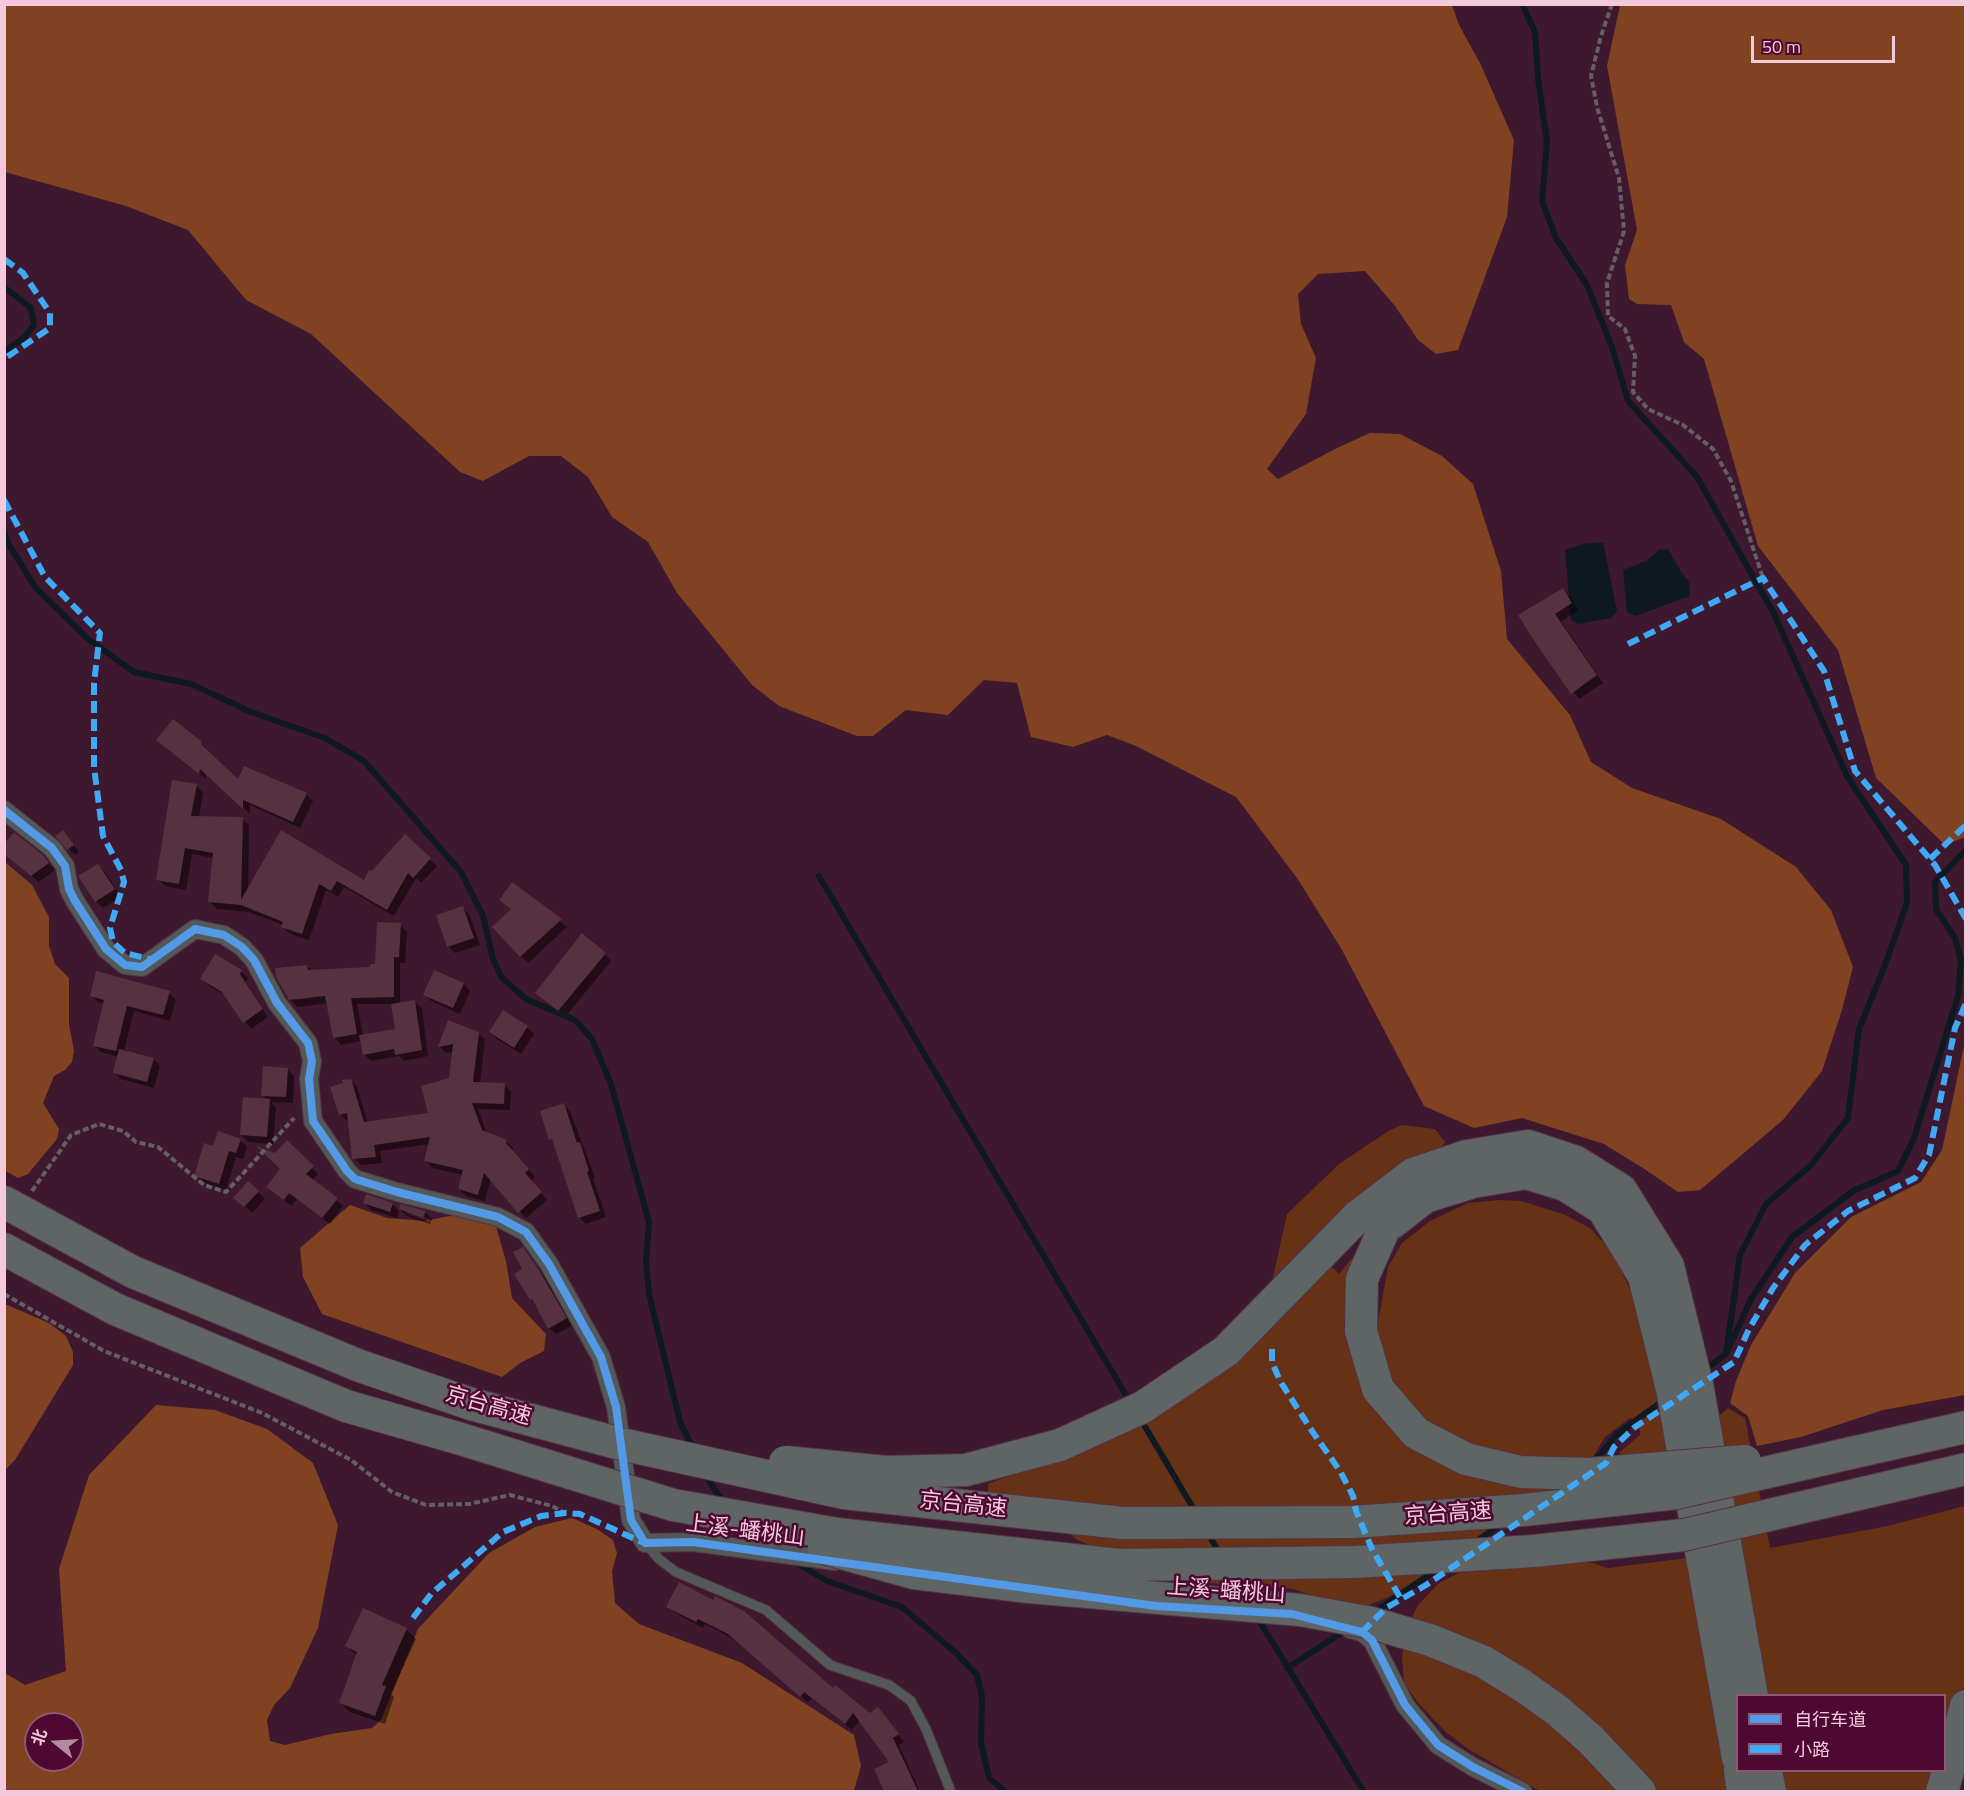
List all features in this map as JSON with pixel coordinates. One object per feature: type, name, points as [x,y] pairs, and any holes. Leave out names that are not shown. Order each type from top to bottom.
[{"type":"highway","points":[[621,1444],[886,1472],[966,1470],[1060,1444],[1143,1407],[1226,1351],[1371,1222],[1413,1174],[1467,1156],[1528,1146],[1576,1162],[1621,1190],[1668,1266],[1697,1384],[1752,1694]]},
{"type":"highway","points":[[1371,1222],[1425,1197],[1473,1182],[1526,1173],[1565,1185],[1603,1209],[1644,1276],[1671,1389],[1736,1752]]},
{"type":"highway","name":"京台高速","points":[[16,1199],[133,1272],[360,1366],[471,1404],[621,1444],[844,1493],[1122,1523],[1352,1522],[1524,1510],[1677,1493],[1965,1427]]},
{"type":"highway","points":[[1371,1222],[1362,1279],[1360,1331],[1378,1389],[1416,1433],[1466,1459],[1521,1472],[1589,1474],[1851,1453]]},
{"type":"highway","name":"京台高速","points":[[4,1249],[115,1309],[346,1406],[673,1505],[837,1534],[1119,1565],[1354,1562],[1534,1551],[1684,1534],[1965,1469]]},
{"type":"highway","points":[[673,1505],[914,1573],[1029,1587],[1300,1610],[1372,1623],[1430,1640],[1484,1662],[1523,1686],[1591,1740],[1640,1791]]},
{"type":"highway","points":[[1942,1791],[1965,1706]]},
{"type":"highway","points":[[1740,1772],[1743,1791]]},
{"type":"highway","points":[[1766,1772],[1770,1791]]},
{"type":"street","points":[[4,810],[52,848],[65,866],[69,889],[75,901],[106,949],[125,964],[142,968],[195,929],[224,935],[242,947],[254,960],[277,1003],[308,1043],[312,1062],[309,1079],[313,1120],[347,1171],[355,1179],[397,1192],[498,1216],[526,1232],[549,1264],[601,1357],[616,1407],[631,1520],[645,1543]]},
{"type":"street","name":"上溪-蟠桃山","points":[[645,1543],[693,1542],[1156,1606],[1292,1614],[1362,1632],[1372,1640],[1405,1705],[1438,1745],[1473,1767],[1523,1791]]},
{"type":"lane","points":[[645,1543],[658,1559],[676,1572],[766,1610],[830,1665],[889,1685],[911,1701],[926,1729],[951,1791]]},
{"type":"path","points":[[1612,4],[1591,76],[1597,107],[1619,178],[1624,231],[1606,283],[1608,316],[1625,329],[1635,356],[1633,392],[1648,409],[1683,425],[1713,449],[1731,481],[1763,579]]},
{"type":"path","points":[[16,1199],[71,1135],[99,1124],[123,1131],[136,1142],[158,1147],[204,1185],[226,1192],[311,1100]]},
{"type":"path","points":[[4,1294],[104,1351],[262,1413],[351,1460],[392,1492],[426,1505],[469,1504],[510,1495],[552,1506],[565,1513]]},
{"type":"shaded area","points":[[4,5],[1452,5],[1459,25],[1480,63],[1514,140],[1507,217],[1458,350],[1436,354],[1418,340],[1395,306],[1365,271],[1318,274],[1298,294],[1301,324],[1316,358],[1306,414],[1267,469],[1278,479],[1370,433],[1400,434],[1442,456],[1473,484],[1501,571],[1507,639],[1570,715],[1591,762],[1632,788],[1721,819],[1796,867],[1831,910],[1853,967],[1822,1071],[1783,1120],[1700,1190],[1678,1192],[1604,1144],[1522,1118],[1474,1128],[1424,1106],[1342,950],[1297,878],[1236,797],[1136,746],[1107,735],[1073,747],[1031,737],[1017,683],[984,680],[948,715],[906,710],[873,736],[857,736],[779,706],[752,685],[677,593],[648,542],[612,517],[588,477],[561,456],[529,456],[483,481],[460,472],[311,334],[246,300],[188,230],[126,206],[5,172]]},
{"type":"shaded area","points":[[1620,5],[1965,5],[1965,837],[1945,845],[1876,778],[1838,650],[1758,546],[1704,359],[1684,342],[1671,305],[1637,304],[1629,299],[1625,265],[1637,230],[1607,66]]},
{"type":"shaded area","points":[[1603,542],[1617,611],[1611,618],[1578,624],[1571,620],[1565,550],[1583,544]]},
{"type":"shaded area","points":[[1660,549],[1668,549],[1689,582],[1690,596],[1635,616],[1627,612],[1623,570],[1646,561]]},
{"type":"shaded area","points":[[5,862],[32,885],[49,917],[49,946],[55,964],[69,978],[69,1024],[74,1051],[72,1062],[65,1070],[54,1076],[43,1103],[59,1129],[57,1139],[28,1174],[18,1178],[4,1170]]},
{"type":"shaded area","points":[[1965,1041],[1965,1395],[1883,1410],[1801,1437],[1757,1446],[1748,1416],[1730,1403],[1736,1381],[1751,1345],[1795,1273],[1851,1217],[1921,1182],[1942,1150]]},
{"type":"shaded area","points":[[1402,1125],[1435,1129],[1445,1142],[1437,1153],[1315,1249],[1339,1274],[1367,1240],[1353,1325],[1377,1328],[1388,1267],[1402,1243],[1430,1221],[1468,1203],[1498,1200],[1521,1201],[1563,1214],[1590,1228],[1612,1252],[1635,1299],[1649,1347],[1669,1454],[1619,1459],[1620,1452],[1640,1435],[1639,1424],[1630,1418],[1605,1437],[1590,1462],[1540,1498],[1410,1585],[1366,1606],[1339,1605],[1293,1589],[1165,1580],[1076,1539],[1036,1506],[988,1493],[988,1484],[1061,1455],[1222,1345],[1271,1286],[1287,1214],[1339,1164],[1390,1130]]},
{"type":"shaded area","points":[[350,1205],[387,1218],[425,1221],[464,1213],[496,1226],[506,1261],[512,1298],[546,1334],[544,1351],[520,1363],[502,1377],[322,1314],[303,1277],[300,1248]]},
{"type":"shaded area","points":[[5,1304],[49,1323],[66,1336],[73,1352],[73,1365],[15,1460],[5,1470]]},
{"type":"shaded area","points":[[156,1405],[215,1410],[267,1429],[313,1463],[338,1525],[318,1628],[290,1688],[274,1705],[267,1720],[270,1741],[285,1745],[331,1734],[372,1728],[381,1720],[418,1629],[489,1553],[535,1527],[572,1518],[597,1529],[613,1540],[617,1553],[612,1571],[615,1603],[639,1624],[742,1663],[854,1735],[861,1766],[854,1791],[5,1791],[5,1673],[25,1685],[66,1671],[59,1569],[89,1475]]},
{"type":"shaded area","points":[[1728,1408],[1745,1418],[1770,1548],[1883,1527],[1965,1506],[1965,1683],[1946,1737],[1946,1694],[1764,1694],[1715,1419]]},
{"type":"shaded area","points":[[1553,1558],[1593,1563],[1608,1568],[1687,1558],[1730,1791],[1653,1791],[1574,1707],[1517,1663],[1497,1655],[1504,1691],[1562,1731],[1624,1791],[1540,1791],[1468,1749],[1447,1733],[1419,1704],[1404,1683],[1402,1657],[1408,1625],[1418,1605],[1439,1583],[1459,1573],[1514,1569]]},
{"type":"shaded area","points":[[1778,1772],[1936,1772],[1931,1792],[1781,1791]]},
{"type":"building","points":[[1563,588],[1572,603],[1555,614],[1597,675],[1571,694],[1518,615]]},
{"type":"building","points":[[173,719],[202,742],[201,744],[238,779],[244,766],[307,793],[293,822],[243,800],[243,809],[200,769],[199,774],[156,740]]},
{"type":"building","points":[[172,780],[197,784],[191,816],[243,817],[241,900],[281,830],[364,880],[369,870],[372,871],[405,834],[431,858],[413,878],[408,873],[387,910],[337,881],[331,891],[319,884],[302,934],[281,927],[283,922],[241,905],[208,902],[213,853],[185,848],[179,884],[156,880]]},
{"type":"building","points":[[63,830],[74,845],[67,850],[55,836]]},
{"type":"building","points":[[14,832],[44,856],[49,863],[31,876],[4,854],[4,844]]},
{"type":"building","points":[[98,864],[115,889],[95,902],[78,876]]},
{"type":"building","points":[[512,882],[562,919],[520,957],[492,927],[511,909],[499,900]]},
{"type":"building","points":[[463,906],[474,938],[447,947],[436,915]]},
{"type":"building","points":[[377,922],[401,923],[399,957],[394,957],[394,997],[351,998],[357,1034],[333,1038],[325,996],[289,1000],[276,977],[275,968],[307,965],[308,970],[370,967],[370,964],[375,964]]},
{"type":"building","points":[[582,933],[606,953],[558,1011],[535,993]]},
{"type":"building","points":[[215,954],[242,970],[240,974],[263,1009],[243,1023],[222,992],[200,979]]},
{"type":"building","points":[[434,970],[464,983],[453,1008],[423,995]]},
{"type":"building","points":[[96,971],[170,991],[163,1015],[127,1006],[116,1051],[93,1046],[104,1000],[90,996]]},
{"type":"building","points":[[415,1000],[422,1050],[395,1055],[394,1049],[363,1055],[359,1035],[395,1029],[391,1004]]},
{"type":"building","points":[[503,1010],[528,1026],[514,1048],[489,1032]]},
{"type":"building","points":[[448,1020],[479,1032],[473,1082],[505,1083],[504,1104],[472,1103],[482,1130],[507,1140],[506,1143],[529,1169],[525,1173],[542,1192],[518,1213],[484,1173],[478,1195],[458,1189],[463,1170],[424,1161],[430,1137],[374,1145],[376,1157],[352,1159],[347,1113],[339,1115],[330,1087],[343,1083],[342,1080],[351,1079],[364,1122],[428,1113],[421,1086],[449,1078],[453,1044],[438,1047]]},
{"type":"building","points":[[119,1049],[154,1058],[147,1082],[113,1073]]},
{"type":"building","points":[[263,1066],[288,1068],[286,1097],[261,1096]]},
{"type":"building","points":[[243,1097],[270,1099],[267,1137],[240,1135]]},
{"type":"building","points":[[564,1103],[577,1143],[580,1142],[600,1211],[578,1218],[552,1139],[549,1140],[540,1111]]},
{"type":"building","points":[[218,1131],[241,1139],[236,1153],[229,1151],[219,1184],[194,1176],[204,1143],[213,1146]]},
{"type":"building","points":[[287,1140],[314,1166],[306,1174],[338,1198],[322,1218],[289,1193],[284,1200],[266,1187],[280,1169],[256,1146],[275,1153]]},
{"type":"building","points":[[248,1181],[259,1191],[244,1207],[233,1198]]},
{"type":"building","points":[[366,1194],[393,1203],[390,1212],[363,1203]]},
{"type":"building","points":[[400,1204],[426,1211],[423,1218],[399,1209]]},
{"type":"building","points":[[523,1247],[567,1318],[548,1329],[532,1299],[530,1300],[514,1274],[522,1269],[513,1252]]},
{"type":"building","points":[[679,1582],[713,1600],[715,1596],[744,1611],[833,1688],[835,1685],[870,1713],[878,1707],[899,1734],[893,1738],[918,1791],[884,1791],[874,1769],[889,1762],[853,1713],[845,1724],[804,1692],[800,1697],[728,1634],[666,1607]]},
{"type":"building","points":[[363,1608],[407,1628],[382,1685],[386,1686],[375,1716],[339,1703],[357,1652],[345,1646]]},
{"type":"waterway","points":[[1522,4],[1535,32],[1538,78],[1547,142],[1542,201],[1556,238],[1587,285],[1612,347],[1628,401],[1697,477],[1773,612],[1847,776],[1906,865],[1907,903],[1859,1029],[1848,1118],[1811,1165],[1766,1204],[1740,1255],[1726,1354]]},
{"type":"waterway","points":[[4,287],[31,308],[34,325],[23,339],[4,351]]},
{"type":"waterway","points":[[4,531],[8,543],[35,587],[88,639],[134,672],[191,684],[251,712],[325,738],[364,761],[461,872],[483,916],[493,959],[502,978],[526,999],[575,1020],[592,1039],[611,1084],[649,1222],[646,1262],[649,1294],[680,1422],[693,1449]]},
{"type":"waterway","points":[[1703,1371],[1726,1354],[1751,1299],[1792,1237],[1853,1191],[1898,1171],[1914,1138],[1958,996],[1961,960],[1955,938],[1936,909],[1935,882],[1966,850]]},
{"type":"waterway","points":[[819,876],[1130,1402]]},
{"type":"waterway","points":[[1592,1461],[1600,1455],[1616,1435],[1664,1400]]},
{"type":"waterway","points":[[1140,1418],[1196,1513]]},
{"type":"waterway","points":[[706,1474],[725,1503]]},
{"type":"waterway","points":[[1474,1543],[1502,1523]]},
{"type":"waterway","points":[[747,1530],[753,1538],[766,1546]]},
{"type":"waterway","points":[[1207,1532],[1220,1554]]},
{"type":"waterway","points":[[793,1561],[827,1581],[902,1607],[956,1653],[977,1675],[982,1697],[981,1743],[989,1778],[1006,1792]]},
{"type":"waterway","points":[[1373,1613],[1436,1570]]},
{"type":"waterway","points":[[1231,1573],[1244,1596]]},
{"type":"waterway","points":[[1257,1617],[1364,1792]]},
{"type":"waterway","points":[[1287,1668],[1346,1630]]},
{"type":"marked path","points":[[4,259],[23,273],[50,313],[50,328],[4,359]]},
{"type":"marked path","points":[[4,500],[45,577],[100,633],[94,683],[94,767],[103,836],[121,870],[124,882],[110,928],[113,942],[125,953],[153,960]]},
{"type":"marked path","points":[[1628,644],[1763,578],[1824,671],[1855,771],[1935,865],[1966,919]]},
{"type":"marked path","points":[[1930,859],[1966,825]]},
{"type":"marked path","points":[[1362,1632],[1386,1608],[1426,1585],[1606,1463],[1614,1447],[1635,1427],[1734,1362],[1749,1329],[1773,1288],[1805,1245],[1848,1211],[1915,1178],[1929,1155],[1955,1028],[1966,1003]]},
{"type":"marked path","points":[[1272,1349],[1272,1362],[1280,1381],[1340,1471],[1353,1496],[1356,1511],[1372,1549],[1401,1599]]},
{"type":"marked path","points":[[413,1618],[431,1594],[503,1532],[541,1516],[580,1514],[644,1543]]},
{"type":"cycle path","points":[[4,810],[52,848],[65,866],[69,889],[75,901],[106,949],[125,965],[142,967],[195,929],[224,935],[242,947],[254,960],[277,1003],[308,1043],[312,1061],[309,1079],[313,1121],[355,1179],[498,1217],[526,1232],[549,1264],[601,1357],[616,1407],[631,1520],[645,1543],[693,1542],[1156,1606],[1292,1614],[1362,1632],[1372,1640],[1405,1705],[1438,1745],[1473,1767],[1523,1792]]}]
